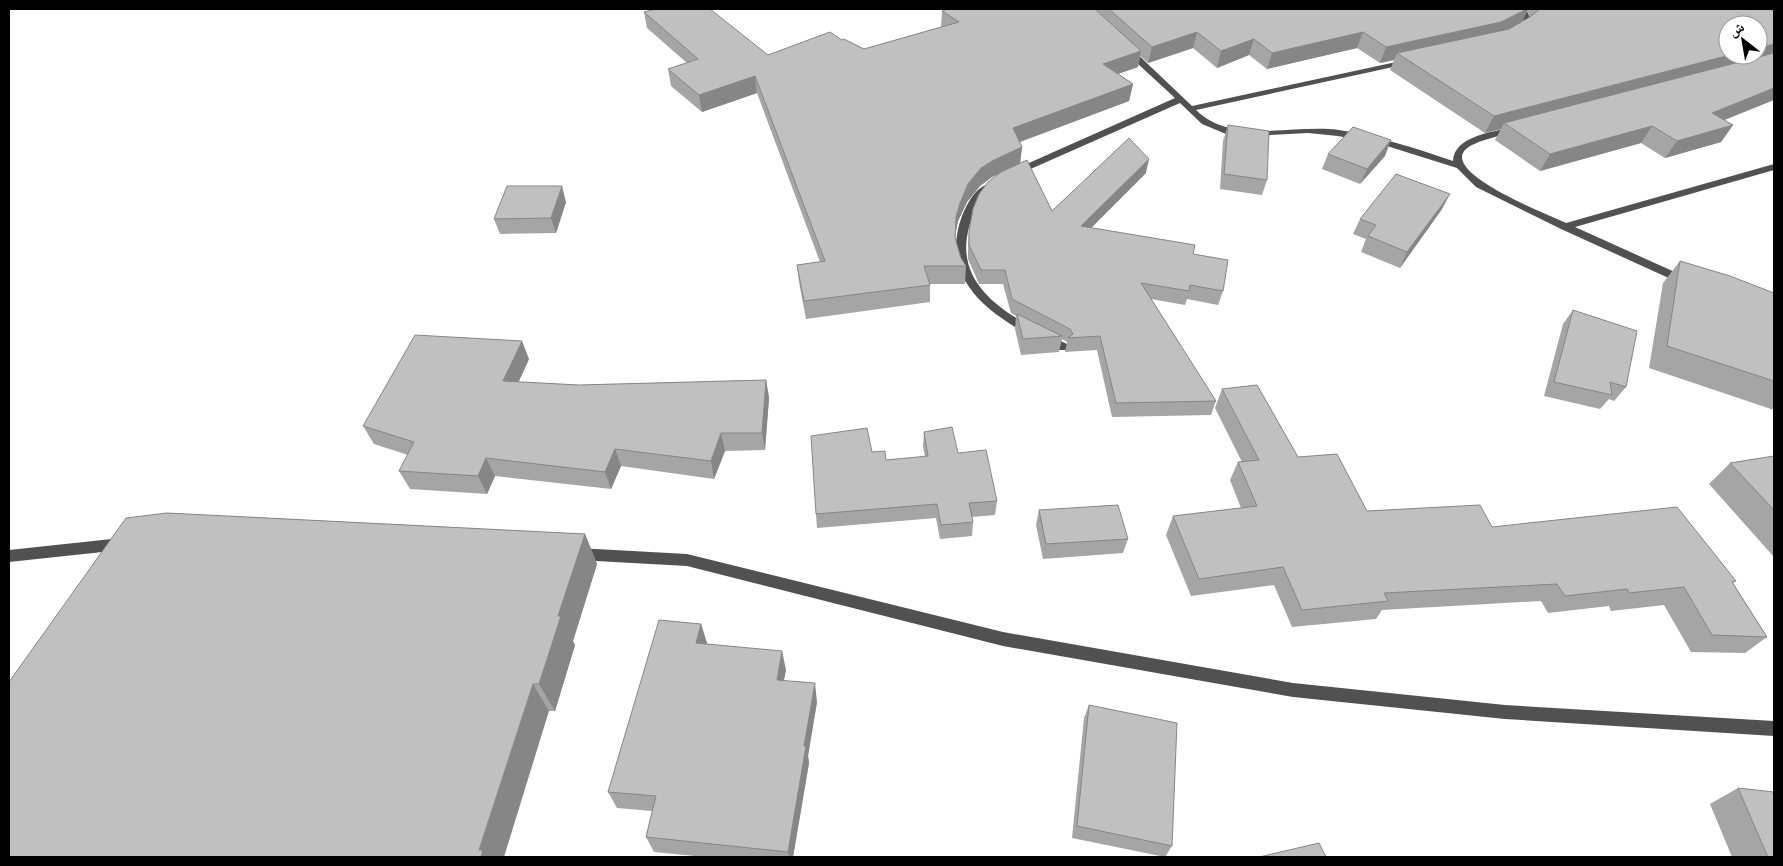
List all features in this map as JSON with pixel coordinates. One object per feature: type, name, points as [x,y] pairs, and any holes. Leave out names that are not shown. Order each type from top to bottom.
[{"type":"street","points":[[1513,34],[1521,30],[1528,22],[1523,11],[1520,9]]},
{"type":"street","points":[[1118,42],[1181,99],[1200,120],[1214,128],[1229,132],[1304,130],[1348,135],[1403,147],[1459,166]]},
{"type":"street","points":[[1190,109],[1421,58]]},
{"type":"street","points":[[1063,347],[1001,314],[976,290],[966,273],[960,255],[962,232],[971,206],[985,189],[998,182],[1054,154],[1181,99]]},
{"type":"street","points":[[1526,127],[1467,143],[1459,149],[1457,157],[1459,166],[1467,176],[1479,185],[1565,228],[1693,285]]},
{"type":"street","points":[[1565,228],[1774,167]]},
{"type":"street","points":[[9,556],[136,542]]},
{"type":"street","points":[[568,553],[687,560],[1003,639],[1293,690],[1505,712],[1774,729]]},
{"type":"building","points":[[656,9],[710,9],[768,55],[830,32],[842,40],[844,39],[864,49],[959,22],[942,11],[948,9],[1095,9],[1141,51],[1103,64],[1133,84],[1013,128],[1022,147],[981,168],[968,184],[960,203],[956,217],[955,238],[961,258],[966,266],[924,266],[930,285],[804,301],[797,265],[825,261],[755,76],[699,95],[668,69],[698,59],[644,12]]},
{"type":"building","points":[[1109,9],[1527,9],[1501,22],[1386,47],[1363,32],[1272,53],[1254,39],[1221,51],[1197,32],[1152,47]]},
{"type":"building","points":[[1540,9],[1774,9],[1774,44],[1768,46],[1768,15],[1718,15],[1718,58],[1494,116],[1397,53],[1509,29]]},
{"type":"building","points":[[1774,53],[1774,88],[1712,113],[1733,125],[1677,141],[1652,126],[1550,154],[1504,123],[1728,65],[1768,65],[1768,55]]},
{"type":"building","points":[[1228,125],[1269,131],[1267,180],[1224,174]]},
{"type":"building","points":[[1353,127],[1391,140],[1367,169],[1328,154]]},
{"type":"building","points":[[1129,138],[1149,159],[1081,226],[1195,245],[1193,254],[1228,260],[1223,291],[1190,285],[1189,291],[1141,283],[1216,401],[1116,403],[1100,336],[1068,338],[1073,334],[1070,329],[1012,299],[1005,270],[981,270],[969,245],[969,231],[973,209],[979,194],[988,182],[1001,172],[1027,160],[1052,211]]},
{"type":"building","points":[[1396,174],[1450,194],[1407,252],[1368,236],[1376,225],[1360,219]]},
{"type":"building","points":[[507,186],[562,186],[551,218],[494,219]]},
{"type":"building","points":[[1680,261],[1730,276],[1774,293],[1774,381],[1667,346]]},
{"type":"building","points":[[1573,310],[1637,331],[1626,387],[1610,382],[1612,395],[1554,382]]},
{"type":"building","points":[[1017,314],[1062,336],[1023,339]]},
{"type":"building","points":[[415,335],[522,341],[503,381],[579,385],[766,380],[762,433],[721,433],[711,461],[615,449],[605,472],[486,458],[478,476],[399,471],[414,442],[363,426]]},
{"type":"building","points":[[1257,385],[1298,457],[1337,454],[1367,511],[1480,505],[1492,527],[1677,507],[1736,581],[1732,582],[1767,637],[1712,635],[1684,587],[1629,593],[1627,589],[1565,596],[1557,584],[1384,593],[1388,601],[1302,610],[1283,567],[1199,579],[1173,516],[1257,506],[1238,462],[1259,460],[1222,389]]},
{"type":"building","points":[[952,427],[958,453],[986,450],[997,501],[969,503],[973,522],[941,525],[937,504],[816,514],[811,436],[867,428],[872,452],[885,451],[886,460],[928,456],[924,432]]},
{"type":"building","points":[[1774,456],[1774,510],[1730,463]]},
{"type":"building","points":[[1118,505],[1128,539],[1046,544],[1039,510]]},
{"type":"building","points":[[167,513],[585,534],[558,616],[561,616],[539,684],[533,684],[479,850],[483,850],[481,857],[9,857],[9,682],[126,518]]},
{"type":"building","points":[[659,620],[701,624],[696,643],[782,651],[777,680],[815,683],[788,852],[646,837],[656,796],[608,792]]},
{"type":"building","points":[[1089,705],[1177,723],[1172,846],[1077,826]]},
{"type":"building","points":[[1738,788],[1774,792],[1774,857],[1768,857]]},
{"type":"building","points":[[1319,843],[1326,857],[1259,857]]}]
